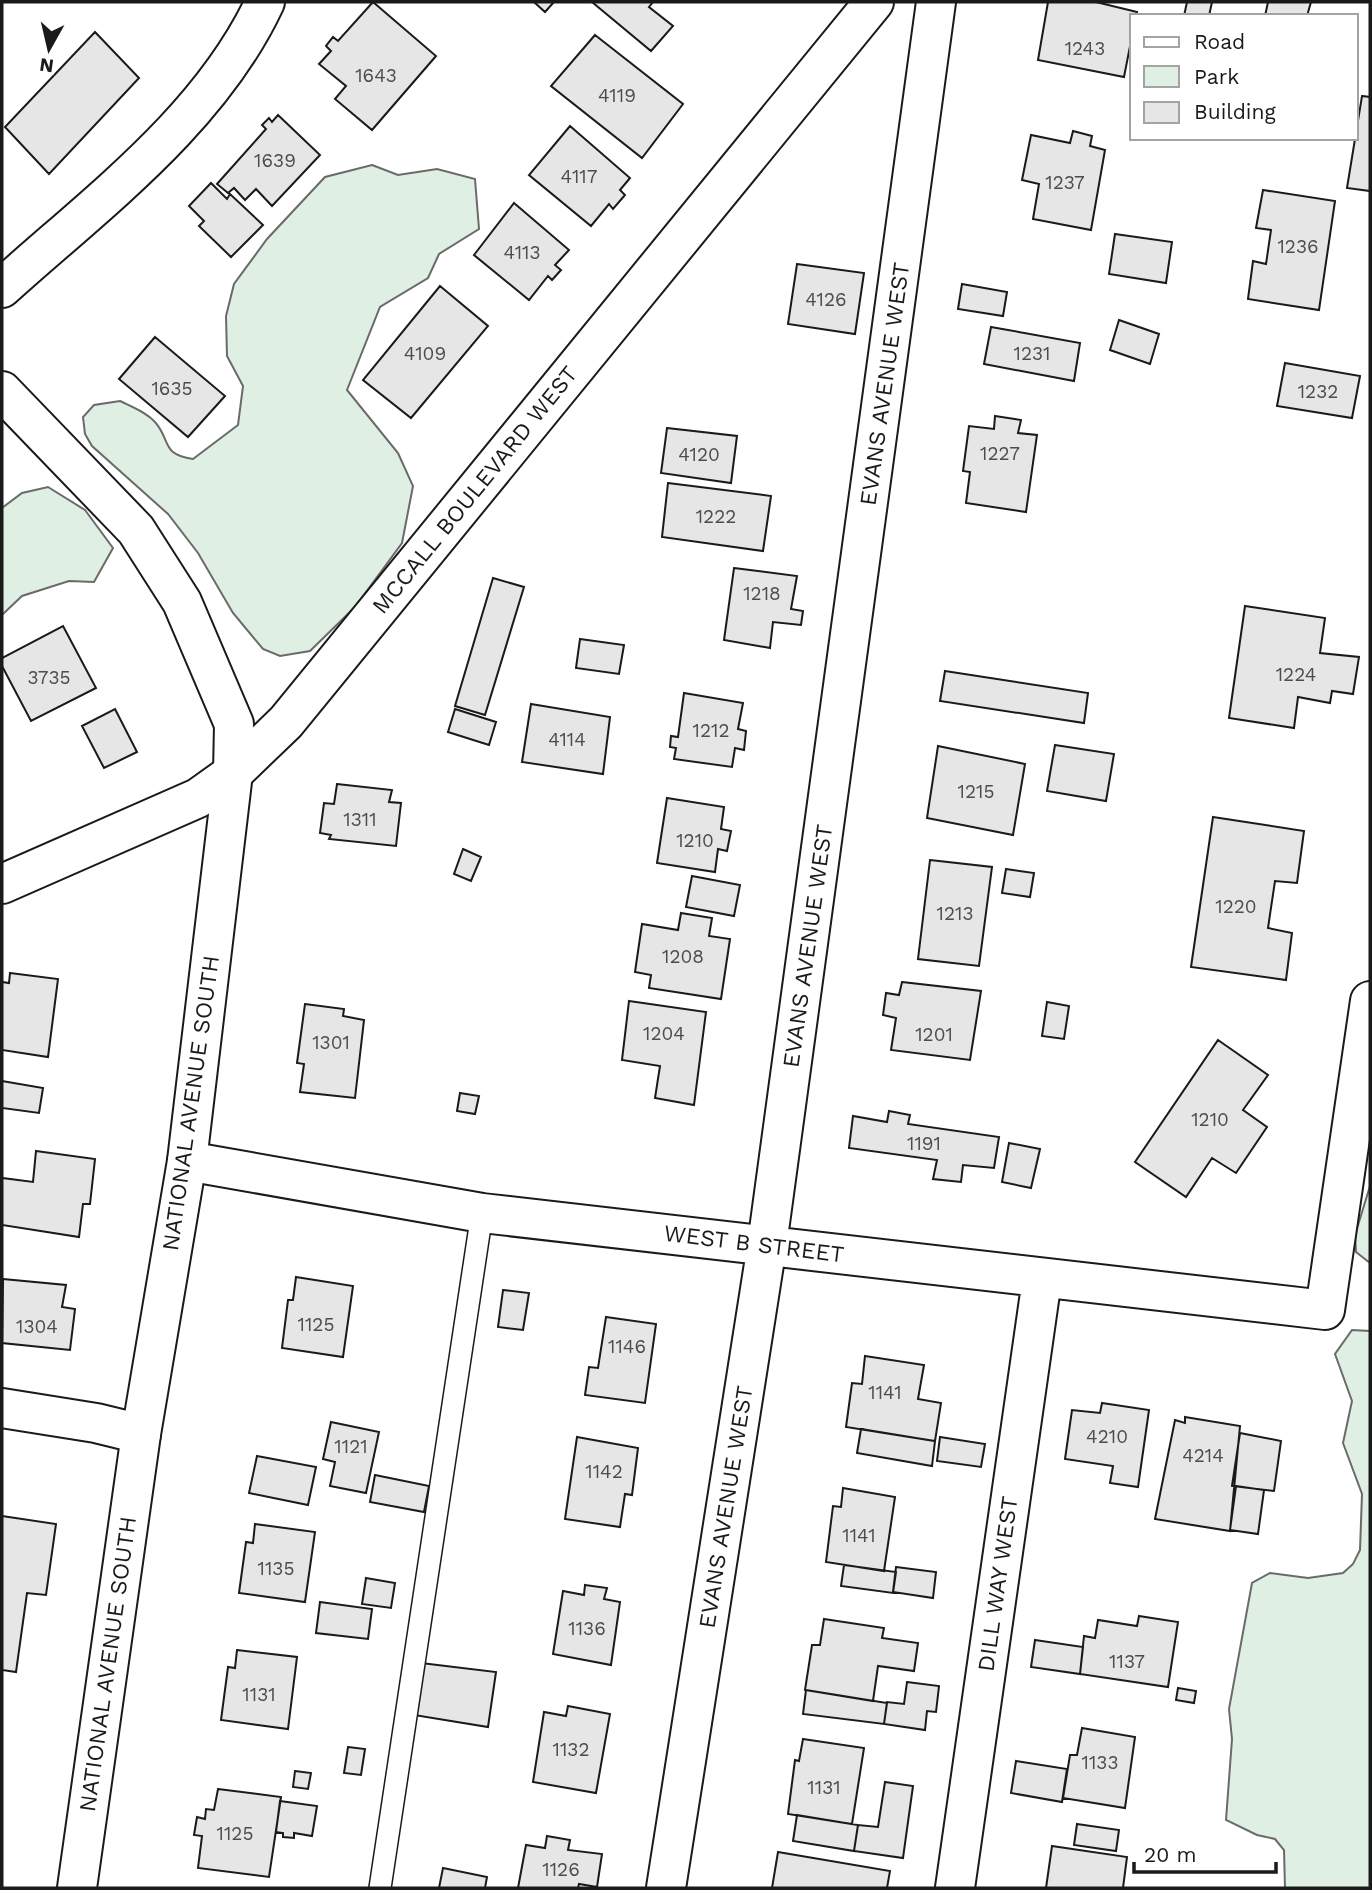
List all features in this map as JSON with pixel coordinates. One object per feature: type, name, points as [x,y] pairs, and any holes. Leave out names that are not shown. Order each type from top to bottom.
[{"type":"street","points":[[2,288],[158,148],[222,74],[265,2]]},
{"type":"street","name":"MCCALL BOULEVARD WEST","points":[[2,884],[198,798],[233,774],[286,722],[874,2]]},
{"type":"street","name":"EVANS AVENUE WEST","points":[[666,1888],[767,1245],[936,2]]},
{"type":"street","name":"NATIONAL AVENUE SOUTH","points":[[2,391],[136,530],[182,602],[234,724],[233,774],[187,1161],[141,1434],[76,1888]]},
{"type":"street","name":"WEST B STREET","points":[[187,1161],[482,1213],[1325,1310],[1370,1002]]},
{"type":"street","name":"DILL WAY WEST","points":[[955,1888],[1042,1279]]},
{"type":"street","points":[[2,1408],[96,1423],[141,1434]]},
{"type":"lane","points":[[380,1888],[482,1213]]},
{"type":"green space","points":[[372,165],[398,175],[437,169],[475,179],[479,229],[439,254],[428,278],[380,307],[347,390],[398,453],[413,486],[402,543],[355,607],[310,651],[280,656],[263,649],[233,613],[198,553],[168,514],[92,446],[85,434],[83,417],[94,405],[120,401],[151,418],[176,454],[193,459],[238,425],[243,386],[227,356],[226,316],[234,284],[267,239],[325,177]]},
{"type":"green space","points":[[48,487],[85,510],[113,548],[94,582],[69,581],[22,596],[2,615],[2,508],[22,493]]},
{"type":"green space","points":[[1370,1186],[1370,1263],[1356,1252],[1355,1235]]},
{"type":"green space","points":[[1352,1330],[1370,1331],[1370,1888],[1285,1888],[1284,1850],[1275,1839],[1257,1835],[1226,1820],[1232,1739],[1229,1709],[1252,1583],[1270,1573],[1308,1578],[1343,1573],[1353,1564],[1360,1550],[1362,1494],[1343,1443],[1352,1401],[1335,1354]]},
{"type":"building","points":[[373,2],[436,56],[372,130],[335,99],[346,86],[319,64],[331,51],[326,46],[333,37],[338,41]]},
{"type":"building","points":[[534,2],[554,2],[545,12]]},
{"type":"building","points":[[592,2],[653,2],[649,7],[673,26],[651,51]]},
{"type":"building","points":[[1048,2],[1096,2],[1137,12],[1130,14],[1130,46],[1124,77],[1038,60]]},
{"type":"building","points":[[1187,2],[1212,2],[1209,14],[1184,14]]},
{"type":"building","points":[[1268,2],[1311,2],[1308,14],[1265,14]]},
{"type":"building","points":[[95,32],[139,78],[49,174],[5,127]]},
{"type":"building","points":[[595,35],[683,104],[642,158],[551,86]]},
{"type":"building","points":[[1362,96],[1370,97],[1370,191],[1347,188],[1355,140],[1358,140]]},
{"type":"building","points":[[278,115],[320,155],[272,206],[256,189],[245,200],[234,188],[228,193],[217,184],[266,129],[262,125],[269,118],[272,122]]},
{"type":"building","points":[[570,126],[630,178],[620,190],[625,195],[613,209],[609,204],[591,226],[529,175]]},
{"type":"building","points":[[1073,131],[1092,136],[1090,146],[1105,150],[1091,230],[1033,219],[1039,184],[1022,180],[1031,135],[1070,143]]},
{"type":"building","points":[[211,183],[227,199],[230,194],[263,225],[231,257],[199,226],[204,221],[189,206]]},
{"type":"building","points":[[1263,190],[1335,201],[1319,310],[1248,299],[1253,261],[1266,264],[1271,230],[1256,228]]},
{"type":"building","points":[[514,203],[569,250],[555,265],[561,270],[552,280],[548,276],[529,300],[474,255]]},
{"type":"building","points":[[1115,234],[1172,242],[1166,283],[1109,274]]},
{"type":"building","points":[[797,264],[864,273],[855,334],[788,324]]},
{"type":"building","points":[[962,284],[1007,292],[1003,316],[958,309]]},
{"type":"building","points":[[440,286],[488,326],[411,418],[363,380]]},
{"type":"building","points":[[1119,320],[1159,334],[1150,364],[1110,350]]},
{"type":"building","points":[[991,327],[1080,343],[1074,381],[984,364]]},
{"type":"building","points":[[155,337],[225,396],[188,437],[119,379]]},
{"type":"building","points":[[1285,363],[1360,376],[1352,418],[1277,406]]},
{"type":"building","points":[[995,416],[1021,420],[1018,433],[1037,435],[1026,512],[966,503],[970,472],[963,471],[969,426],[994,429]]},
{"type":"building","points":[[667,428],[737,436],[731,483],[661,473]]},
{"type":"building","points":[[668,483],[771,496],[763,551],[662,537]]},
{"type":"building","points":[[734,568],[797,576],[791,609],[803,611],[801,625],[773,622],[770,648],[724,640]]},
{"type":"building","points":[[493,578],[524,587],[485,715],[455,706]]},
{"type":"building","points":[[1245,606],[1325,618],[1320,653],[1359,657],[1353,694],[1332,691],[1330,703],[1298,697],[1294,728],[1229,718]]},
{"type":"building","points":[[63,626],[96,688],[31,721],[2,666],[2,658]]},
{"type":"building","points":[[580,639],[624,645],[619,674],[576,668]]},
{"type":"building","points":[[945,671],[1088,693],[1084,723],[940,701]]},
{"type":"building","points":[[684,693],[743,703],[738,729],[746,731],[744,750],[735,748],[732,767],[674,759],[676,748],[670,747],[671,736],[678,737]]},
{"type":"building","points":[[531,704],[610,717],[603,774],[522,762]]},
{"type":"building","points":[[115,709],[137,752],[104,768],[82,726]]},
{"type":"building","points":[[455,709],[496,722],[489,745],[448,732]]},
{"type":"building","points":[[1055,745],[1114,754],[1106,801],[1047,791]]},
{"type":"building","points":[[938,746],[1025,764],[1013,835],[927,818]]},
{"type":"building","points":[[337,784],[392,790],[389,802],[401,803],[396,846],[329,839],[331,835],[320,833],[324,803],[334,804]]},
{"type":"building","points":[[667,798],[724,807],[721,829],[731,831],[727,851],[718,849],[715,872],[657,863]]},
{"type":"building","points":[[1213,817],[1304,831],[1297,883],[1275,881],[1268,928],[1292,933],[1286,980],[1191,967]]},
{"type":"building","points":[[463,849],[481,857],[471,881],[454,874]]},
{"type":"building","points":[[930,860],[992,867],[979,966],[918,959]]},
{"type":"building","points":[[1006,869],[1034,873],[1030,897],[1002,893]]},
{"type":"building","points":[[692,876],[740,885],[734,916],[686,907]]},
{"type":"building","points":[[681,913],[712,918],[709,936],[730,939],[721,999],[649,988],[651,975],[635,972],[642,924],[678,930]]},
{"type":"building","points":[[10,973],[58,979],[48,1057],[2,1050],[2,982],[9,983]]},
{"type":"building","points":[[902,982],[981,991],[970,1060],[891,1050],[896,1018],[883,1015],[886,993],[899,995]]},
{"type":"building","points":[[629,1001],[706,1012],[694,1105],[655,1098],[660,1066],[622,1060]]},
{"type":"building","points":[[1047,1002],[1069,1006],[1064,1039],[1042,1036]]},
{"type":"building","points":[[305,1004],[344,1009],[343,1016],[364,1020],[355,1098],[300,1092],[304,1064],[297,1063]]},
{"type":"building","points":[[1218,1040],[1268,1075],[1243,1110],[1267,1127],[1236,1173],[1212,1158],[1186,1197],[1135,1162]]},
{"type":"building","points":[[2,1081],[43,1088],[39,1113],[2,1108]]},
{"type":"building","points":[[460,1093],[479,1096],[475,1114],[457,1111]]},
{"type":"building","points":[[889,1111],[910,1115],[908,1124],[999,1137],[994,1168],[963,1165],[961,1182],[933,1179],[937,1160],[849,1148],[853,1116],[887,1122]]},
{"type":"building","points":[[1009,1143],[1040,1149],[1031,1188],[1002,1182]]},
{"type":"building","points":[[36,1151],[95,1159],[90,1204],[83,1204],[79,1237],[2,1225],[2,1178],[33,1182]]},
{"type":"building","points":[[296,1277],[353,1286],[343,1357],[282,1348],[288,1300],[293,1300]]},
{"type":"building","points":[[3,1279],[66,1285],[62,1307],[75,1309],[70,1350],[2,1343]]},
{"type":"building","points":[[503,1290],[529,1293],[523,1330],[498,1327]]},
{"type":"building","points":[[606,1317],[656,1324],[645,1403],[585,1395],[589,1367],[598,1368]]},
{"type":"building","points":[[865,1356],[924,1365],[918,1399],[941,1403],[935,1441],[846,1427],[852,1383],[862,1384]]},
{"type":"building","points":[[1102,1403],[1149,1410],[1138,1487],[1110,1483],[1113,1466],[1065,1459],[1072,1410],[1100,1413]]},
{"type":"building","points":[[1185,1417],[1240,1426],[1230,1531],[1155,1519],[1175,1420],[1185,1423]]},
{"type":"building","points":[[331,1422],[379,1432],[366,1493],[330,1486],[335,1462],[323,1459]]},
{"type":"building","points":[[861,1429],[935,1441],[932,1466],[857,1453]]},
{"type":"building","points":[[1240,1433],[1281,1441],[1274,1491],[1232,1486]]},
{"type":"building","points":[[577,1437],[638,1448],[632,1495],[625,1494],[620,1527],[565,1519]]},
{"type":"building","points":[[940,1437],[985,1444],[981,1467],[937,1461]]},
{"type":"building","points":[[257,1456],[316,1467],[308,1505],[249,1493]]},
{"type":"building","points":[[375,1475],[429,1486],[424,1512],[370,1502]]},
{"type":"building","points":[[1236,1486],[1264,1490],[1258,1534],[1230,1530]]},
{"type":"building","points":[[843,1488],[895,1497],[884,1571],[826,1562],[833,1506],[841,1507]]},
{"type":"building","points":[[2,1516],[56,1524],[46,1595],[27,1593],[16,1672],[2,1670]]},
{"type":"building","points":[[255,1524],[315,1532],[305,1602],[239,1593],[246,1542],[253,1543]]},
{"type":"building","points":[[844,1565],[896,1572],[893,1593],[841,1586]]},
{"type":"building","points":[[896,1567],[936,1572],[933,1598],[893,1592]]},
{"type":"building","points":[[366,1578],[395,1583],[391,1608],[362,1604]]},
{"type":"building","points":[[585,1585],[607,1588],[604,1599],[620,1602],[611,1665],[553,1654],[563,1591],[584,1595]]},
{"type":"building","points":[[320,1602],[372,1609],[368,1639],[316,1633]]},
{"type":"building","points":[[1139,1616],[1178,1622],[1168,1687],[1080,1674],[1084,1636],[1095,1638],[1098,1620],[1137,1626]]},
{"type":"building","points":[[824,1619],[884,1628],[882,1638],[918,1643],[914,1671],[878,1666],[873,1701],[805,1690],[812,1645],[820,1645]]},
{"type":"building","points":[[1035,1640],[1083,1647],[1080,1674],[1031,1667]]},
{"type":"building","points":[[237,1650],[297,1657],[288,1729],[221,1720],[228,1667],[235,1668]]},
{"type":"building","points":[[421,1663],[496,1672],[488,1727],[414,1715]]},
{"type":"building","points":[[907,1682],[939,1686],[936,1712],[927,1711],[925,1730],[884,1724],[887,1702],[904,1704]]},
{"type":"building","points":[[1178,1688],[1196,1691],[1194,1703],[1176,1700]]},
{"type":"building","points":[[806,1690],[887,1703],[884,1724],[803,1714]]},
{"type":"building","points":[[568,1706],[610,1714],[596,1793],[533,1782],[544,1712],[566,1716]]},
{"type":"building","points":[[1082,1728],[1135,1737],[1125,1808],[1063,1798],[1070,1755],[1077,1755]]},
{"type":"building","points":[[803,1739],[864,1748],[852,1824],[788,1814],[795,1760],[799,1761]]},
{"type":"building","points":[[348,1747],[365,1749],[361,1775],[344,1773]]},
{"type":"building","points":[[1016,1761],[1067,1769],[1062,1802],[1011,1793]]},
{"type":"building","points":[[295,1771],[311,1773],[308,1789],[293,1787]]},
{"type":"building","points":[[885,1782],[913,1786],[903,1858],[854,1851],[858,1825],[878,1827]]},
{"type":"building","points":[[218,1789],[281,1797],[269,1877],[198,1868],[202,1836],[194,1835],[197,1817],[205,1819],[206,1809],[214,1810]]},
{"type":"building","points":[[280,1801],[317,1806],[312,1836],[294,1833],[294,1838],[283,1837],[283,1833],[276,1832]]},
{"type":"building","points":[[797,1815],[858,1825],[854,1851],[793,1841]]},
{"type":"building","points":[[1077,1824],[1119,1830],[1116,1851],[1074,1845]]},
{"type":"building","points":[[547,1836],[570,1840],[568,1850],[602,1854],[597,1887],[579,1884],[578,1888],[518,1888],[526,1845],[545,1848]]},
{"type":"building","points":[[1052,1846],[1127,1857],[1123,1888],[1046,1888]]},
{"type":"building","points":[[778,1852],[890,1871],[887,1888],[772,1888]]},
{"type":"building","points":[[443,1868],[487,1877],[485,1888],[439,1888]]}]
